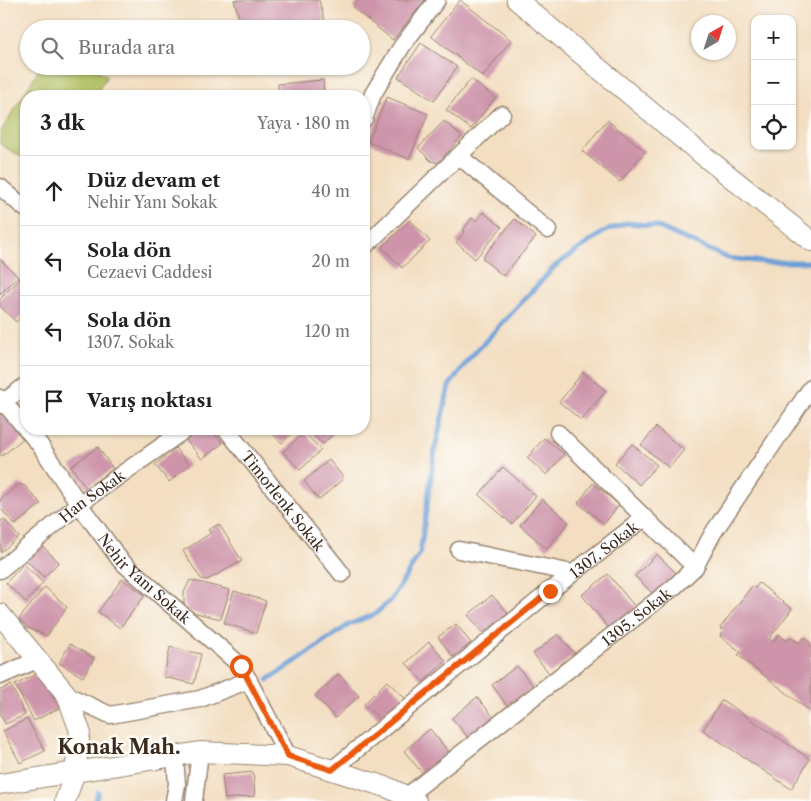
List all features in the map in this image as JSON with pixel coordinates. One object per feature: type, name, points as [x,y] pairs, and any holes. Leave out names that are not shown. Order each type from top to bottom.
[{"type":"street","points":[[370,102],[373,94],[402,46],[437,0]]},
{"type":"street","points":[[517,0],[689,144],[811,241]]},
{"type":"street","points":[[370,241],[502,114]]},
{"type":"street","points":[[459,156],[548,230]]},
{"type":"street","points":[[0,187],[20,204]]},
{"type":"street","name":"1305. Sokak","points":[[412,799],[674,587],[695,567],[713,533],[811,388]]},
{"type":"street","points":[[1,401],[20,389]]},
{"type":"street","name":"Nehir Yanı Sokak","points":[[1,401],[20,422]]},
{"type":"street","points":[[558,434],[695,567]]},
{"type":"street","name":"Nehir Yanı Sokak","points":[[31,435],[40,445],[78,504],[121,561],[241,666],[288,756]]},
{"type":"street","name":"Han Sokak","points":[[0,570],[78,504],[177,435]]},
{"type":"street","name":"Timorlenk Sokak","points":[[231,435],[342,574]]},
{"type":"street","name":"1307. Sokak","points":[[332,770],[573,573],[644,518]]},
{"type":"street","points":[[459,550],[573,573]]},
{"type":"street","points":[[0,614],[67,695],[80,731],[75,772],[65,801]]},
{"type":"street","points":[[0,676],[37,660]]},
{"type":"street","points":[[67,695],[110,715],[200,699],[249,680]]},
{"type":"street","points":[[0,784],[200,752],[288,756],[389,788],[412,799]]},
{"type":"street","points":[[194,801],[200,752]]},
{"type":"street","points":[[174,801],[177,784],[175,756]]},
{"type":"green space","points":[[35,75],[107,76],[99,90],[26,90]]},
{"type":"green space","points":[[20,100],[20,156],[0,144],[0,133]]},
{"type":"building","points":[[234,0],[319,0],[325,20],[240,20]]},
{"type":"building","points":[[359,0],[425,0],[393,40],[353,8]]},
{"type":"building","points":[[460,0],[511,40],[483,77],[431,36]]},
{"type":"building","points":[[421,43],[457,67],[434,101],[398,77]]},
{"type":"building","points":[[471,79],[495,98],[471,129],[446,110]]},
{"type":"building","points":[[323,80],[324,90],[278,90],[278,84]]},
{"type":"building","points":[[387,97],[428,114],[409,159],[370,143],[370,137]]},
{"type":"building","points":[[607,120],[645,151],[620,182],[582,151]]},
{"type":"building","points":[[444,121],[462,136],[438,163],[431,161],[418,148]]},
{"type":"building","points":[[483,212],[502,227],[475,259],[456,242],[472,218],[476,221]]},
{"type":"building","points":[[515,219],[536,237],[503,276],[482,258]]},
{"type":"building","points":[[410,220],[430,241],[402,268],[382,247]]},
{"type":"building","points":[[0,259],[18,277],[0,294]]},
{"type":"building","points":[[20,279],[20,318],[16,322],[0,306],[0,299]]},
{"type":"building","points":[[583,372],[606,391],[581,420],[559,402]]},
{"type":"building","points":[[4,412],[20,431],[20,435],[25,437],[2,456],[0,454],[0,415]]},
{"type":"building","points":[[656,427],[684,450],[669,468],[641,445]]},
{"type":"building","points":[[192,435],[216,435],[223,443],[202,459],[186,440]]},
{"type":"building","points":[[273,435],[291,435],[282,443]]},
{"type":"building","points":[[301,435],[307,435],[321,450],[300,470],[283,452]]},
{"type":"building","points":[[313,435],[332,435],[323,444]]},
{"type":"building","points":[[544,438],[564,454],[547,475],[527,458]]},
{"type":"building","points":[[632,444],[657,465],[639,485],[615,463]]},
{"type":"building","points":[[98,447],[113,469],[86,488],[71,466]]},
{"type":"building","points":[[175,448],[189,465],[169,482],[155,465]]},
{"type":"building","points":[[329,460],[344,478],[319,500],[304,481]]},
{"type":"building","points":[[503,467],[536,496],[512,524],[479,495]]},
{"type":"building","points":[[593,483],[619,505],[604,524],[578,503]]},
{"type":"building","points":[[19,484],[25,486],[41,504],[15,525],[0,508],[0,500]]},
{"type":"building","points":[[542,499],[569,522],[547,549],[520,525]]},
{"type":"building","points":[[4,519],[19,537],[1,552],[0,522]]},
{"type":"building","points":[[219,524],[242,561],[207,580],[201,579],[183,551],[211,533],[208,530]]},
{"type":"building","points":[[40,544],[59,562],[44,577],[25,559]]},
{"type":"building","points":[[657,554],[676,573],[654,595],[635,576]]},
{"type":"building","points":[[23,564],[43,583],[26,602],[6,583]]},
{"type":"building","points":[[608,574],[636,608],[610,630],[582,595]]},
{"type":"building","points":[[122,579],[145,595],[120,628],[98,612]]},
{"type":"building","points":[[190,580],[230,590],[221,619],[188,611],[184,603],[184,592]]},
{"type":"building","points":[[759,583],[792,609],[769,639],[773,642],[779,634],[787,641],[790,637],[799,643],[804,637],[811,643],[811,712],[738,655],[741,652],[720,636],[723,630],[720,628],[752,586],[755,588]]},
{"type":"building","points":[[45,587],[67,607],[47,636],[28,628],[19,619]]},
{"type":"building","points":[[234,591],[266,601],[256,633],[224,623]]},
{"type":"building","points":[[492,595],[508,613],[483,633],[468,615]]},
{"type":"building","points":[[456,624],[471,643],[453,657],[438,637]]},
{"type":"building","points":[[558,634],[575,654],[550,674],[533,654]]},
{"type":"building","points":[[429,642],[446,661],[423,682],[406,663]]},
{"type":"building","points":[[70,644],[94,658],[83,677],[59,663]]},
{"type":"building","points":[[170,647],[201,654],[194,684],[164,677]]},
{"type":"building","points":[[517,666],[534,687],[508,707],[492,685]]},
{"type":"building","points":[[40,672],[59,708],[34,721],[15,685]]},
{"type":"building","points":[[339,674],[359,696],[335,718],[315,696]]},
{"type":"building","points":[[387,681],[406,699],[383,722],[364,704]]},
{"type":"building","points":[[11,685],[25,715],[5,724],[0,713],[0,690]]},
{"type":"building","points":[[477,697],[495,719],[470,740],[452,718]]},
{"type":"building","points":[[722,700],[810,759],[791,789],[703,730]]},
{"type":"building","points":[[27,719],[45,751],[20,763],[3,731]]},
{"type":"building","points":[[430,729],[449,752],[423,774],[404,751]]},
{"type":"building","points":[[253,772],[255,796],[225,799],[222,775]]},
{"type":"waterway","points":[[268,680],[350,624],[375,614],[392,599],[420,553],[435,449],[449,386],[469,359],[555,266],[605,231],[627,223],[656,226],[728,258],[763,262],[811,262]]},
{"type":"waterway","points":[[95,801],[98,792]]},
{"type":"district","name":"Konak Mah.","points":[[119,747]]},
{"type":"route","points":[[241,666],[288,756],[332,770],[550,591]]}]
